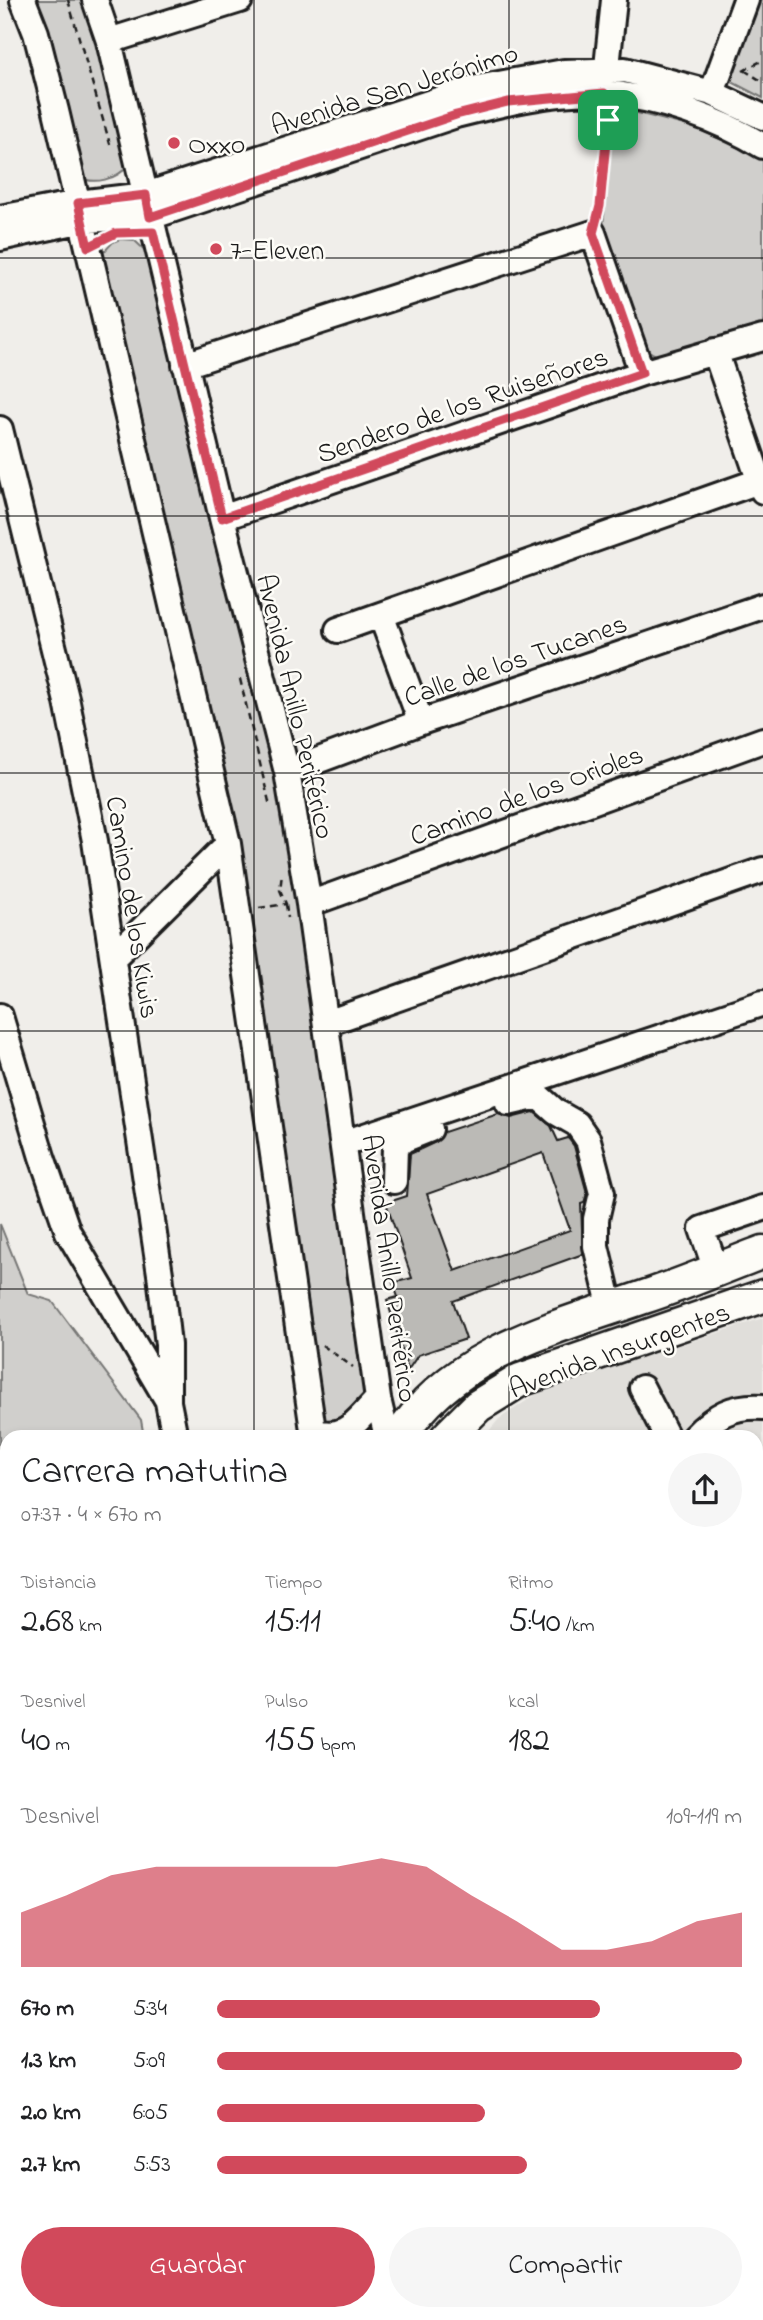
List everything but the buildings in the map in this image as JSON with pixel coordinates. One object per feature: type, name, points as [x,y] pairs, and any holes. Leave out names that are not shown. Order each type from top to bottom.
[{"type":"main road","name":"Avenida Insurgentes","points":[[405,1430],[413,1417],[454,1378],[534,1334],[611,1309],[763,1252]]},
{"type":"main road","name":"Avenida Insurgentes","points":[[454,1430],[478,1406],[520,1380],[763,1296]]},
{"type":"street","points":[[23,0],[45,63],[228,844],[313,1430]]},
{"type":"street","name":"Avenida Anillo Periférico","points":[[95,0],[109,41],[222,518],[287,772],[327,1023],[378,1399],[385,1430]]},
{"type":"street","points":[[109,41],[240,0]]},
{"type":"street","points":[[604,93],[614,0]]},
{"type":"street","points":[[712,93],[746,0]]},
{"type":"street","name":"Avenida San Jerónimo","points":[[148,205],[472,89],[521,78],[606,69],[712,93],[763,117]]},
{"type":"street","name":"Avenida San Jerónimo","points":[[0,218],[78,204],[148,205],[508,102],[604,93],[669,107],[726,128],[763,146]]},
{"type":"street","points":[[78,204],[106,189],[148,205],[116,233],[88,247]]},
{"type":"street","name":"Avenida San Jerónimo","points":[[0,239],[78,204]]},
{"type":"street","points":[[185,365],[593,233],[642,373]]},
{"type":"street","name":"Sendero de los Ruiseñores","points":[[222,518],[642,373],[763,339]]},
{"type":"street","points":[[338,630],[761,486],[715,351]]},
{"type":"street","name":"Camino de los Kiwis","points":[[0,429],[4,463],[67,702],[95,841],[160,1274],[168,1345],[168,1402],[174,1430]]},
{"type":"street","name":"Calle de los Tucanes","points":[[287,772],[421,722],[763,606]]},
{"type":"street","points":[[381,615],[421,722]]},
{"type":"street","name":"Camino de los Orioles","points":[[309,904],[763,740]]},
{"type":"street","points":[[113,958],[228,844]]},
{"type":"street","points":[[327,1023],[763,870]]},
{"type":"street","points":[[344,1143],[763,1003]]},
{"type":"street","name":"Camino de los Kiwis","points":[[0,1016],[68,1232],[168,1402]]},
{"type":"street","points":[[394,1181],[394,1153],[405,1139],[455,1119],[528,1096],[538,1096],[556,1112],[577,1124],[588,1140],[602,1193],[596,1219],[596,1246],[611,1309]]},
{"type":"street","points":[[716,1270],[702,1229],[763,1208]]},
{"type":"street","points":[[642,1388],[663,1430]]},
{"type":"street","points":[[348,1430],[378,1399]]},
{"type":"street","points":[[701,1430],[726,1410],[744,1406],[763,1407]]},
{"type":"path","points":[[68,0],[111,144]]},
{"type":"path","points":[[748,60],[744,71],[763,82]]},
{"type":"path","points":[[593,233],[600,206],[608,120],[604,93]]},
{"type":"path","points":[[240,678],[272,812]]},
{"type":"path","points":[[238,911],[286,904],[280,890],[282,872]]},
{"type":"shaded area","points":[[33,0],[86,0],[129,165],[105,180],[91,181],[77,177]]},
{"type":"shaded area","points":[[757,0],[763,0],[763,98],[728,80]]},
{"type":"shaded area","points":[[614,107],[696,128],[763,159],[763,329],[663,359],[647,350],[603,227]]},
{"type":"shaded area","points":[[120,239],[134,240],[151,256],[286,823],[366,1394],[349,1422],[319,1425],[241,867],[101,255],[113,242]]},
{"type":"shaded area","points":[[0,1224],[28,1294],[52,1301],[141,1420],[143,1430],[0,1430]]},
{"type":"shaded area","points":[[763,1318],[763,1430],[490,1430],[499,1419],[543,1390]]},
{"type":"place","name":"Oxxo","points":[[174,143]]},
{"type":"place","name":"7-Eleven","points":[[216,249]]},
{"type":"route","points":[[604,93],[608,120],[600,206],[593,233],[642,373],[222,518],[153,232],[116,233],[88,247],[78,203],[146,195],[150,217],[456,115],[508,102],[604,93]]}]
